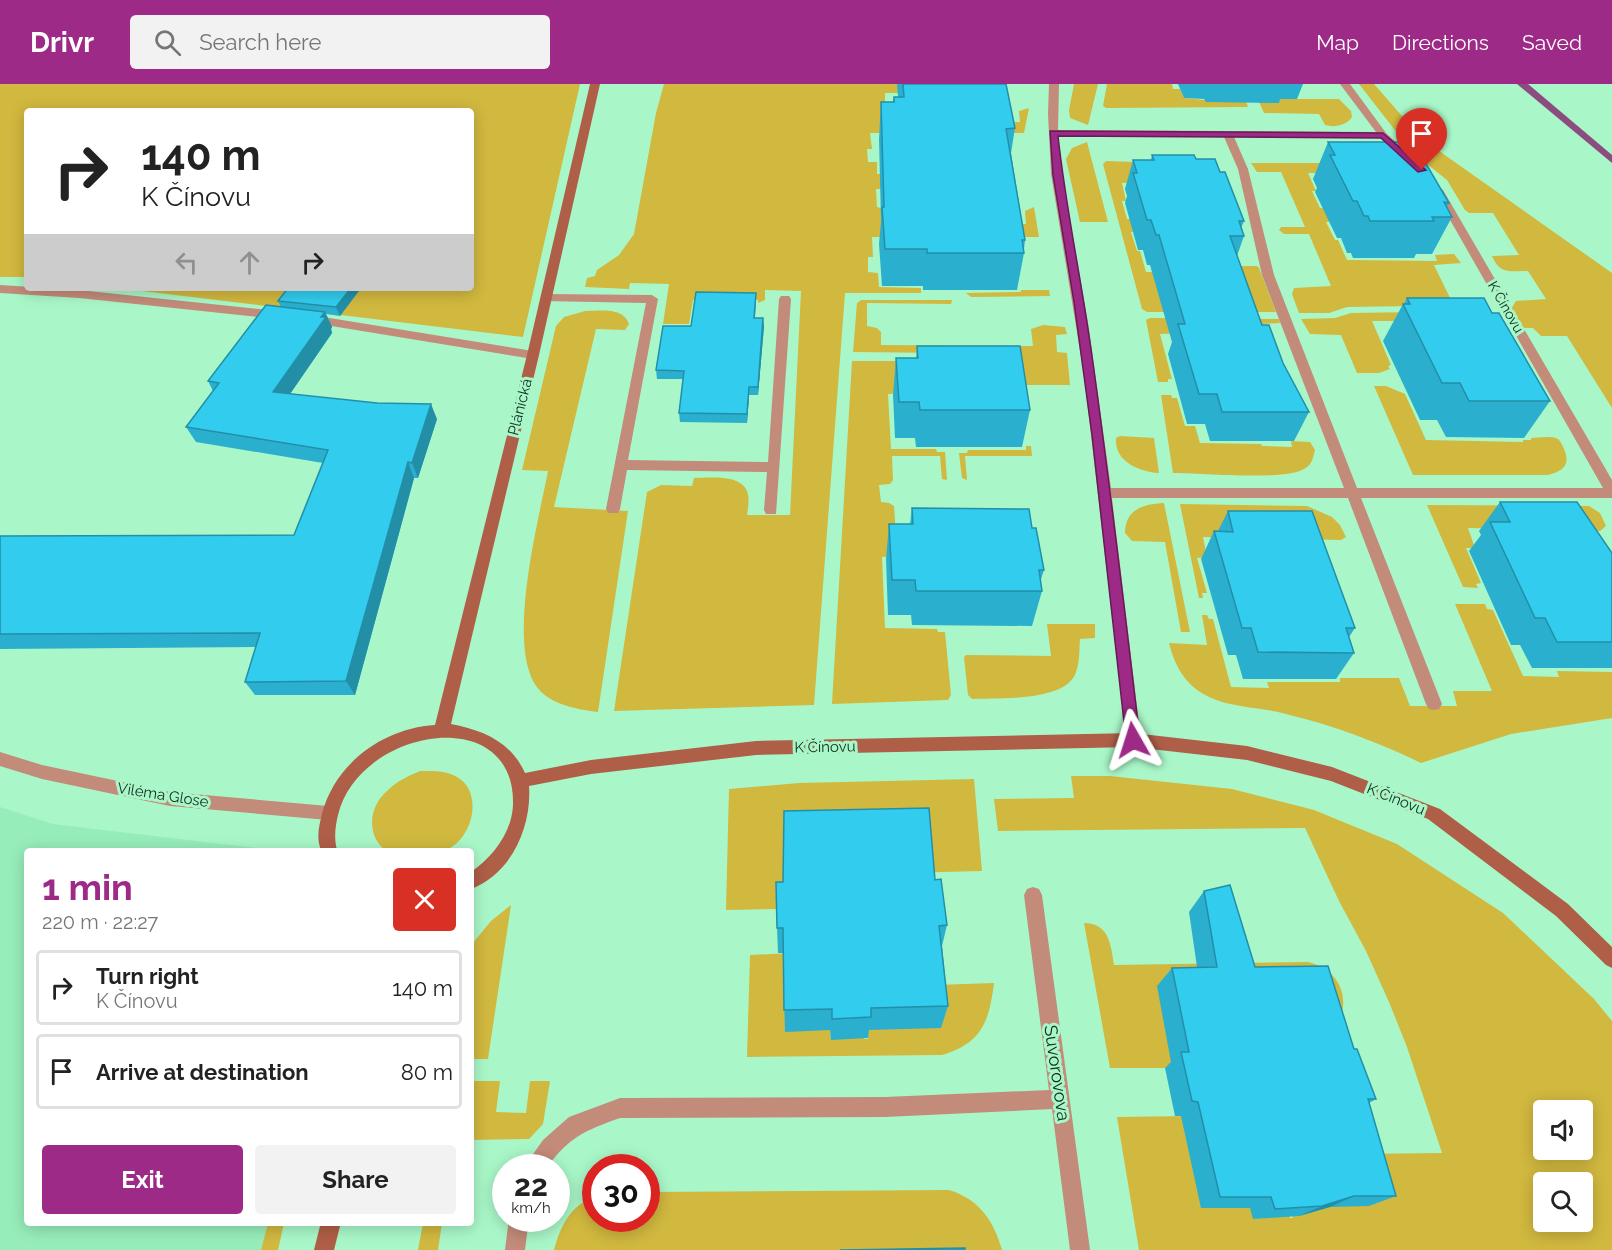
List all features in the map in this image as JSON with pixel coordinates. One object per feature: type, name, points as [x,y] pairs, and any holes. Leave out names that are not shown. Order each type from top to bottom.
[{"type":"main road","name":"Plánická","points":[[442,729],[533,355],[595,84]]},
{"type":"main road","points":[[328,848],[328,813],[344,781],[371,754],[405,736],[442,729],[469,733],[492,742],[510,759],[520,781],[521,814],[507,848],[474,880]]},
{"type":"main road","name":"K Čínovu","points":[[520,781],[591,767],[756,748],[1133,740],[1247,753],[1332,774],[1434,814],[1562,910],[1612,959]]},
{"type":"main road","points":[[324,1250],[330,1226]]},
{"type":"street","points":[[1054,84],[1053,133],[1057,175],[1082,321],[1105,493],[1133,740]]},
{"type":"street","points":[[1345,84],[1383,135],[1416,165]]},
{"type":"street","points":[[1053,133],[1383,135]]},
{"type":"street","points":[[1228,134],[1243,169],[1268,275],[1434,704]]},
{"type":"street","name":"K Čínovu","points":[[1105,493],[1612,492],[1433,183]]},
{"type":"street","points":[[0,289],[24,291]]},
{"type":"street","points":[[31,291],[332,321],[533,355]]},
{"type":"street","points":[[546,298],[652,299],[613,509]]},
{"type":"street","points":[[771,510],[785,299]]},
{"type":"street","points":[[621,465],[774,467]]},
{"type":"street","name":"Viléma Glose","points":[[0,759],[42,772],[170,799],[328,813]]},
{"type":"street","name":"Suvorovova","points":[[1034,896],[1080,1250]]},
{"type":"street","points":[[544,1154],[576,1124],[620,1108],[885,1107],[1061,1099]]},
{"type":"street","points":[[515,1250],[517,1232]]},
{"type":"shaded area","points":[[0,84],[580,84],[523,337],[142,291],[474,291],[474,108],[24,108],[24,277],[0,277]]},
{"type":"shaded area","points":[[664,84],[922,84],[965,93],[885,93],[885,109],[895,122],[1020,122],[1019,111],[1029,108],[1024,133],[870,133],[872,149],[867,149],[868,162],[877,162],[877,174],[914,174],[943,189],[876,189],[877,207],[885,209],[889,223],[1026,224],[1025,211],[1034,207],[1039,237],[872,237],[873,257],[868,257],[868,272],[878,273],[879,287],[921,288],[921,293],[845,293],[814,705],[614,711],[647,492],[661,485],[692,486],[694,478],[731,479],[747,491],[749,500],[747,515],[790,515],[801,291],[765,290],[765,300],[758,303],[758,300],[693,300],[689,324],[663,324],[669,284],[630,283],[629,289],[585,287],[587,278],[595,276],[597,270],[619,255],[634,234],[656,113]]},
{"type":"shaded area","points":[[1074,84],[1098,84],[1088,125],[1070,118],[1069,110]]},
{"type":"shaded area","points":[[1107,84],[1172,84],[1173,89],[1180,89],[1184,98],[1226,102],[1245,99],[1248,107],[1106,108],[1103,106]]},
{"type":"shaded area","points":[[1359,84],[1374,84],[1422,139],[1612,273],[1612,408],[1567,336],[1541,336],[1533,328],[1521,328],[1511,309],[1516,301],[1546,299],[1528,271],[1506,271],[1495,262],[1492,256],[1519,255],[1493,213],[1469,213],[1465,210],[1447,180],[1412,152]]},
{"type":"shaded area","points":[[1277,99],[1339,99],[1351,111],[1352,117],[1344,124],[1333,126],[1325,125],[1319,114],[1264,113],[1259,102]]},
{"type":"shaded area","points":[[1087,142],[1108,222],[1080,222],[1066,159],[1072,148]]},
{"type":"shaded area","points":[[1106,161],[1138,162],[1148,183],[1122,183],[1126,201],[1122,201],[1127,219],[1139,219],[1142,232],[1131,232],[1146,272],[1238,272],[1237,266],[1257,266],[1276,312],[1147,312],[1142,309],[1103,164]]},
{"type":"shaded area","points":[[1251,163],[1327,163],[1334,173],[1308,173],[1316,191],[1312,191],[1320,208],[1331,208],[1338,221],[1326,222],[1347,260],[1437,261],[1435,255],[1454,254],[1461,263],[1434,265],[1452,302],[1486,305],[1347,307],[1329,313],[1299,313],[1292,294],[1294,288],[1331,286],[1309,234],[1284,234],[1279,230],[1281,227],[1305,227],[1281,172],[1257,172]]},
{"type":"shaded area","points":[[1021,290],[1049,290],[1050,296],[971,297],[966,293],[1021,292]]},
{"type":"shaded area","points":[[861,300],[952,300],[951,304],[867,303],[867,326],[877,328],[881,332],[881,345],[1033,346],[1031,329],[1043,325],[1065,327],[1067,334],[1056,335],[1057,352],[1067,353],[1070,385],[1025,385],[950,353],[853,352],[857,303]]},
{"type":"shaded area","points":[[585,311],[617,312],[629,324],[625,330],[596,329],[554,507],[628,511],[598,712],[561,704],[538,689],[526,660],[524,635],[528,578],[548,471],[522,470],[556,326],[564,317]]},
{"type":"shaded area","points":[[1488,311],[1398,321],[1372,321],[1391,365],[1388,366],[1390,369],[1379,373],[1357,373],[1341,335],[1310,334],[1301,319],[1335,318],[1351,313]]},
{"type":"shaded area","points":[[1150,318],[1279,319],[1280,323],[1160,334],[1172,379],[1168,379],[1168,382],[1158,382],[1146,320]]},
{"type":"shaded area","points":[[852,361],[936,361],[908,393],[888,394],[891,449],[936,449],[937,452],[945,452],[947,480],[942,479],[940,456],[892,456],[893,480],[890,484],[879,485],[881,502],[894,506],[896,534],[932,534],[930,508],[935,508],[938,537],[904,556],[882,557],[885,628],[937,629],[938,632],[945,632],[951,695],[948,700],[832,704]]},
{"type":"shaded area","points":[[1374,386],[1386,386],[1405,394],[1426,440],[1523,442],[1531,438],[1553,438],[1562,444],[1567,459],[1566,463],[1558,472],[1548,475],[1413,475]]},
{"type":"shaded area","points":[[1161,395],[1171,395],[1172,398],[1177,398],[1185,426],[1195,426],[1200,443],[1292,447],[1291,441],[1310,442],[1315,450],[1312,461],[1304,469],[1279,475],[1173,473]]},
{"type":"shaded area","points":[[1120,436],[1154,438],[1159,473],[1137,468],[1124,459],[1116,446],[1116,438]]},
{"type":"shaded area","points":[[1026,446],[1031,446],[1032,456],[965,456],[967,480],[962,478],[959,453],[967,453],[968,450],[1026,450]]},
{"type":"shaded area","points":[[1164,503],[1190,632],[1181,632],[1165,542],[1132,541],[1125,533],[1128,518],[1137,509]]},
{"type":"shaded area","points":[[1180,504],[1307,506],[1332,517],[1340,525],[1346,537],[1341,540],[1203,537],[1207,557],[1197,558],[1207,593],[1202,593],[1203,598],[1199,598]]},
{"type":"shaded area","points":[[1427,505],[1589,506],[1600,513],[1606,526],[1600,531],[1468,528],[1475,548],[1466,548],[1481,583],[1476,584],[1478,588],[1463,587]]},
{"type":"shaded area","points":[[1455,604],[1485,604],[1487,609],[1493,610],[1523,676],[1559,677],[1557,671],[1612,672],[1612,718],[1511,734],[1421,763],[1372,741],[1320,723],[1218,701],[1209,697],[1201,693],[1183,675],[1169,643],[1207,645],[1202,615],[1207,615],[1209,619],[1213,619],[1231,687],[1269,688],[1267,682],[1340,682],[1340,678],[1399,678],[1410,706],[1457,706],[1453,691],[1492,691]]},
{"type":"shaded area","points":[[1047,624],[1095,624],[1095,638],[1080,639],[1079,660],[1070,682],[1059,689],[1030,696],[972,699],[968,695],[964,657],[966,655],[1051,656]]},
{"type":"shaded area","points":[[420,771],[439,771],[457,777],[465,784],[473,804],[472,815],[463,836],[449,848],[383,848],[379,844],[372,821],[376,804],[395,784]]},
{"type":"shaded area","points":[[1071,776],[1110,776],[1232,789],[1314,810],[1397,844],[1503,913],[1594,999],[1612,1021],[1612,1250],[1139,1250],[1117,1117],[1190,1116],[1250,1207],[1254,1219],[1287,1207],[1290,1218],[1293,1218],[1290,1207],[1355,1154],[1442,1153],[1407,1047],[1389,1002],[1305,828],[998,831],[994,799],[1074,798]]},
{"type":"shaded area","points":[[974,779],[982,871],[785,876],[778,909],[726,910],[729,789],[799,783]]},
{"type":"shaded area","points":[[0,807],[53,824],[257,848],[24,848],[24,1226],[267,1226],[261,1250],[0,1250]]},
{"type":"shaded area","points":[[511,905],[488,1059],[474,1059],[474,942],[491,921]]},
{"type":"shaded area","points":[[1084,923],[1092,924],[1104,931],[1110,943],[1114,965],[1308,962],[1317,965],[1331,974],[1340,987],[1343,995],[1342,1013],[1180,1068],[1110,1068]]},
{"type":"shaded area","points":[[792,953],[830,1030],[831,1040],[864,1030],[864,1039],[868,1039],[868,1030],[936,985],[994,983],[986,1020],[975,1037],[956,1050],[942,1055],[747,1057],[750,955]]},
{"type":"shaded area","points":[[474,1081],[500,1081],[496,1112],[526,1113],[530,1081],[550,1081],[543,1124],[529,1139],[474,1140]]},
{"type":"shaded area","points":[[949,1190],[969,1199],[984,1212],[995,1230],[1002,1250],[554,1250],[560,1232],[570,1232],[570,1215],[582,1203],[582,1232],[660,1232],[660,1192]]},
{"type":"shaded area","points":[[267,1226],[283,1226],[278,1250],[261,1250]]},
{"type":"shaded area","points":[[422,1226],[442,1226],[438,1250],[418,1250]]},
{"type":"building","points":[[903,84],[1006,84],[1015,128],[1006,129],[1025,240],[1022,240],[1024,253],[927,253],[927,249],[885,249],[882,207],[884,207],[881,102],[894,102],[894,97],[904,97]]},
{"type":"building","points":[[1328,142],[1409,142],[1416,155],[1421,155],[1449,203],[1444,202],[1452,217],[1432,217],[1434,221],[1370,221],[1368,216],[1364,216],[1357,201],[1353,201],[1330,155],[1335,155]]},
{"type":"building","points":[[1152,155],[1194,155],[1196,159],[1215,159],[1220,172],[1225,172],[1244,221],[1239,221],[1244,236],[1230,236],[1262,325],[1269,325],[1283,363],[1309,412],[1222,412],[1217,394],[1199,394],[1178,324],[1185,324],[1159,235],[1156,235],[1151,220],[1147,220],[1133,173],[1137,173],[1133,160],[1154,160]]},
{"type":"building","points":[[286,291],[349,291],[336,307],[278,301]]},
{"type":"building","points":[[696,292],[756,293],[754,318],[763,318],[758,387],[749,387],[747,414],[679,413],[684,371],[656,370],[663,326],[691,326]]},
{"type":"building","points":[[1407,298],[1484,298],[1492,313],[1499,313],[1550,401],[1469,401],[1460,383],[1442,383],[1403,304],[1410,304]]},
{"type":"building","points":[[266,305],[325,312],[321,317],[326,317],[273,392],[377,403],[431,404],[412,463],[408,462],[346,681],[245,682],[260,633],[0,634],[0,536],[294,535],[328,450],[186,427],[219,383],[208,381]]},
{"type":"building","points":[[917,346],[1020,346],[1030,410],[920,410],[919,402],[899,402],[896,358],[918,358]]},
{"type":"building","points":[[1500,502],[1577,502],[1612,553],[1612,642],[1557,642],[1545,618],[1535,618],[1490,522],[1510,522]]},
{"type":"building","points":[[912,508],[1029,509],[1032,528],[1036,528],[1044,570],[1039,570],[1042,591],[916,591],[915,580],[892,580],[889,524],[913,524]]},
{"type":"building","points":[[1228,511],[1312,511],[1355,628],[1346,628],[1354,653],[1258,652],[1251,628],[1242,628],[1214,531],[1233,532]]},
{"type":"building","points":[[929,808],[935,880],[941,879],[947,925],[939,926],[948,1006],[871,1008],[871,1017],[832,1019],[832,1009],[784,1010],[783,928],[777,928],[776,882],[783,882],[784,811]]},
{"type":"building","points":[[1230,885],[1255,967],[1328,966],[1354,1049],[1357,1049],[1376,1099],[1368,1099],[1396,1196],[1354,1196],[1322,1206],[1275,1209],[1271,1197],[1220,1197],[1198,1102],[1192,1101],[1181,1052],[1189,1052],[1172,968],[1217,967],[1204,891]]},
{"type":"building","points":[[965,1248],[965,1250],[840,1250]]},
{"type":"waterway","points":[[1522,84],[1612,160]]},
{"type":"route","points":[[1133,740],[1098,435],[1079,302],[1057,175],[1053,133],[1383,135],[1422,170]]}]
